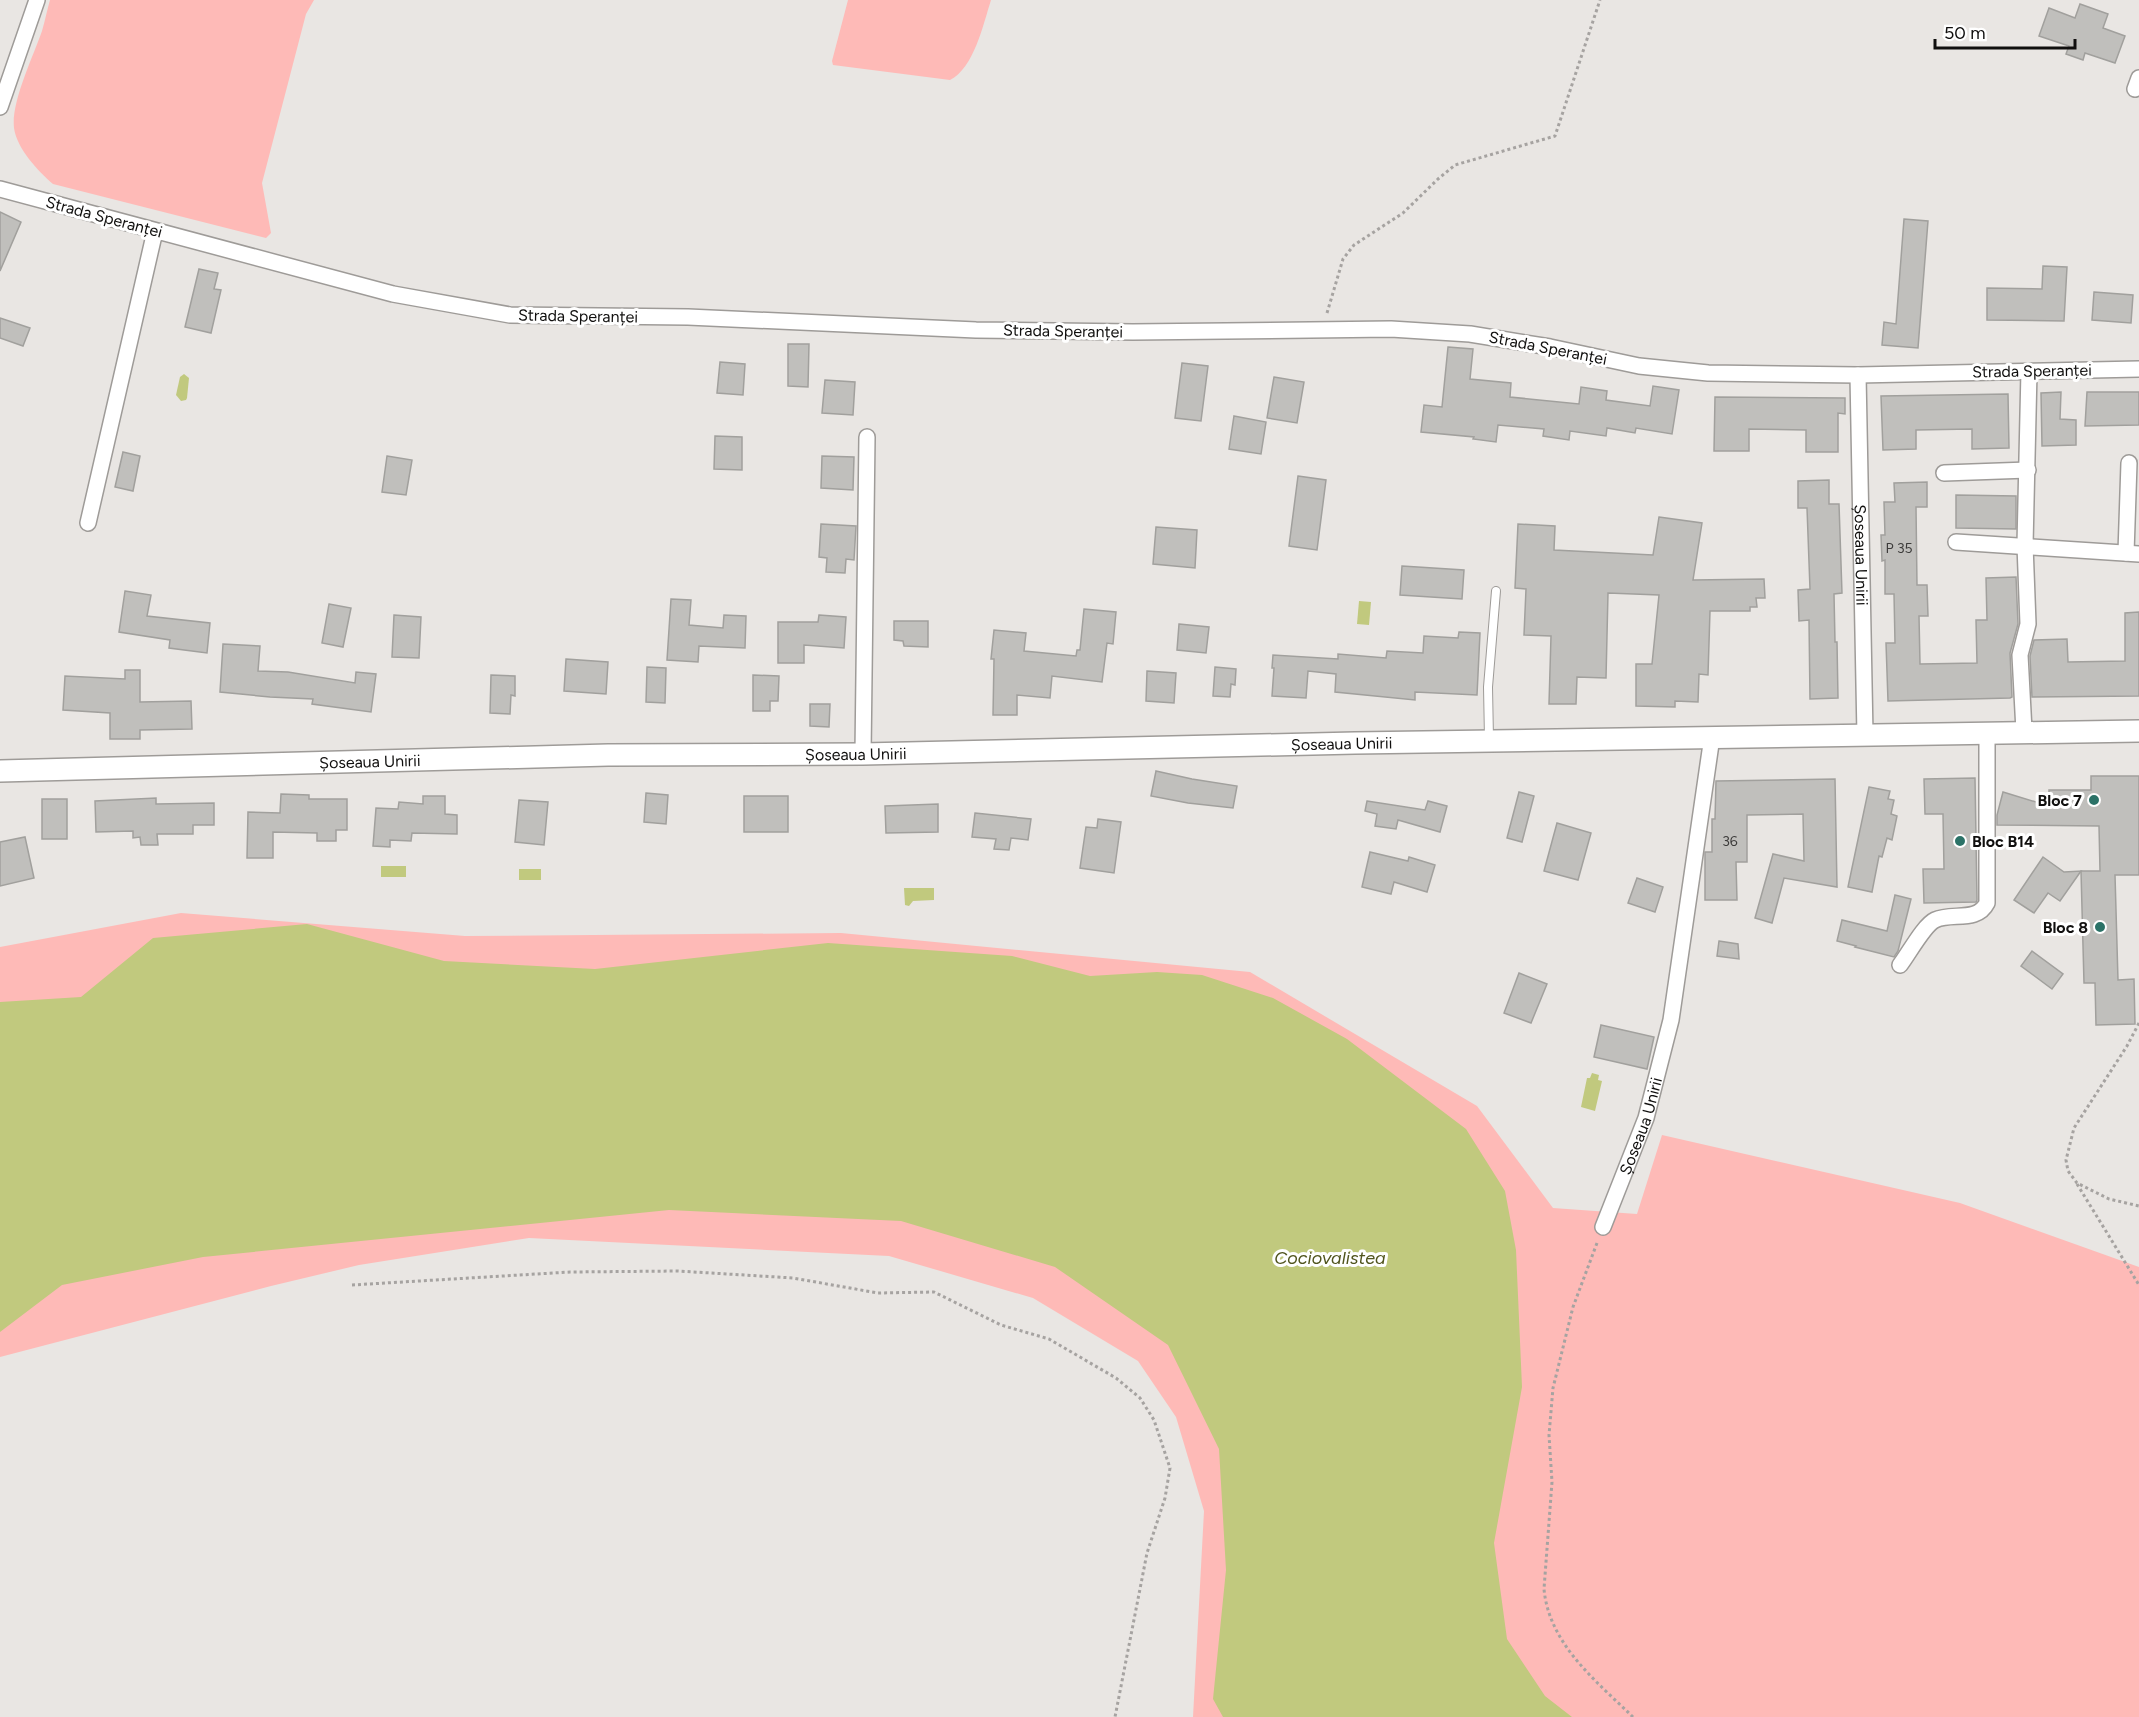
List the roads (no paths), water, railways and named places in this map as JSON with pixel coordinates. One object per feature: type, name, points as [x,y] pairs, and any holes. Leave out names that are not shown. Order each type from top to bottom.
[{"type":"main road","name":"Șoseaua Unirii","points":[[0,771],[608,755],[863,754],[1489,740],[2139,731]]},
{"type":"street","points":[[0,107],[36,0]]},
{"type":"street","name":"Strada Speranței","points":[[0,189],[393,294],[510,315],[688,317],[975,330],[1133,332],[1390,329],[1470,334],[1550,347],[1639,366],[1708,373],[1858,375],[2139,369]]},
{"type":"street","points":[[88,523],[155,231]]},
{"type":"street","points":[[2024,731],[2020,655],[2028,624],[2025,545],[2029,371]]},
{"type":"street","name":"Șoseaua Unirii","points":[[1858,375],[1865,735]]},
{"type":"street","points":[[863,754],[867,437]]},
{"type":"street","points":[[1956,542],[2132,553],[2129,463]]},
{"type":"street","points":[[1944,472],[2028,470]]},
{"type":"street","points":[[1900,965],[1936,920],[1975,915],[1988,903],[1987,732]]},
{"type":"street","name":"Șoseaua Unirii","points":[[1603,1227],[1646,1118],[1671,1020],[1698,821],[1713,737]]},
{"type":"lane","points":[[1489,740],[1488,687],[1496,591]]},
{"type":"water","points":[[184,374],[189,378],[187,398],[181,401],[176,395],[180,377]]},
{"type":"water","points":[[1359,601],[1371,602],[1369,625],[1357,624]]},
{"type":"water","points":[[381,866],[406,866],[406,877],[381,877]]},
{"type":"water","points":[[519,869],[541,869],[541,880],[519,880]]},
{"type":"water","points":[[904,888],[934,888],[934,900],[913,901],[909,906],[905,905]]},
{"type":"water","name":"Cociovalistea","points":[[307,924],[444,961],[595,969],[828,943],[1012,956],[1090,976],[1157,972],[1202,975],[1273,998],[1347,1039],[1466,1129],[1505,1191],[1516,1250],[1522,1387],[1494,1543],[1507,1639],[1545,1696],[1572,1717],[1223,1717],[1213,1699],[1226,1570],[1219,1449],[1168,1345],[1055,1267],[901,1221],[669,1210],[203,1257],[62,1285],[0,1332],[0,1002],[81,997],[153,938]]},
{"type":"water","points":[[1592,1073],[1599,1075],[1598,1080],[1602,1081],[1595,1111],[1581,1107],[1587,1078],[1590,1078]]},
{"type":"place","name":"Bloc 7","points":[[2094,800]]},
{"type":"place","name":"Bloc B14","points":[[1960,841]]},
{"type":"place","name":"Bloc 8","points":[[2100,927]]}]
